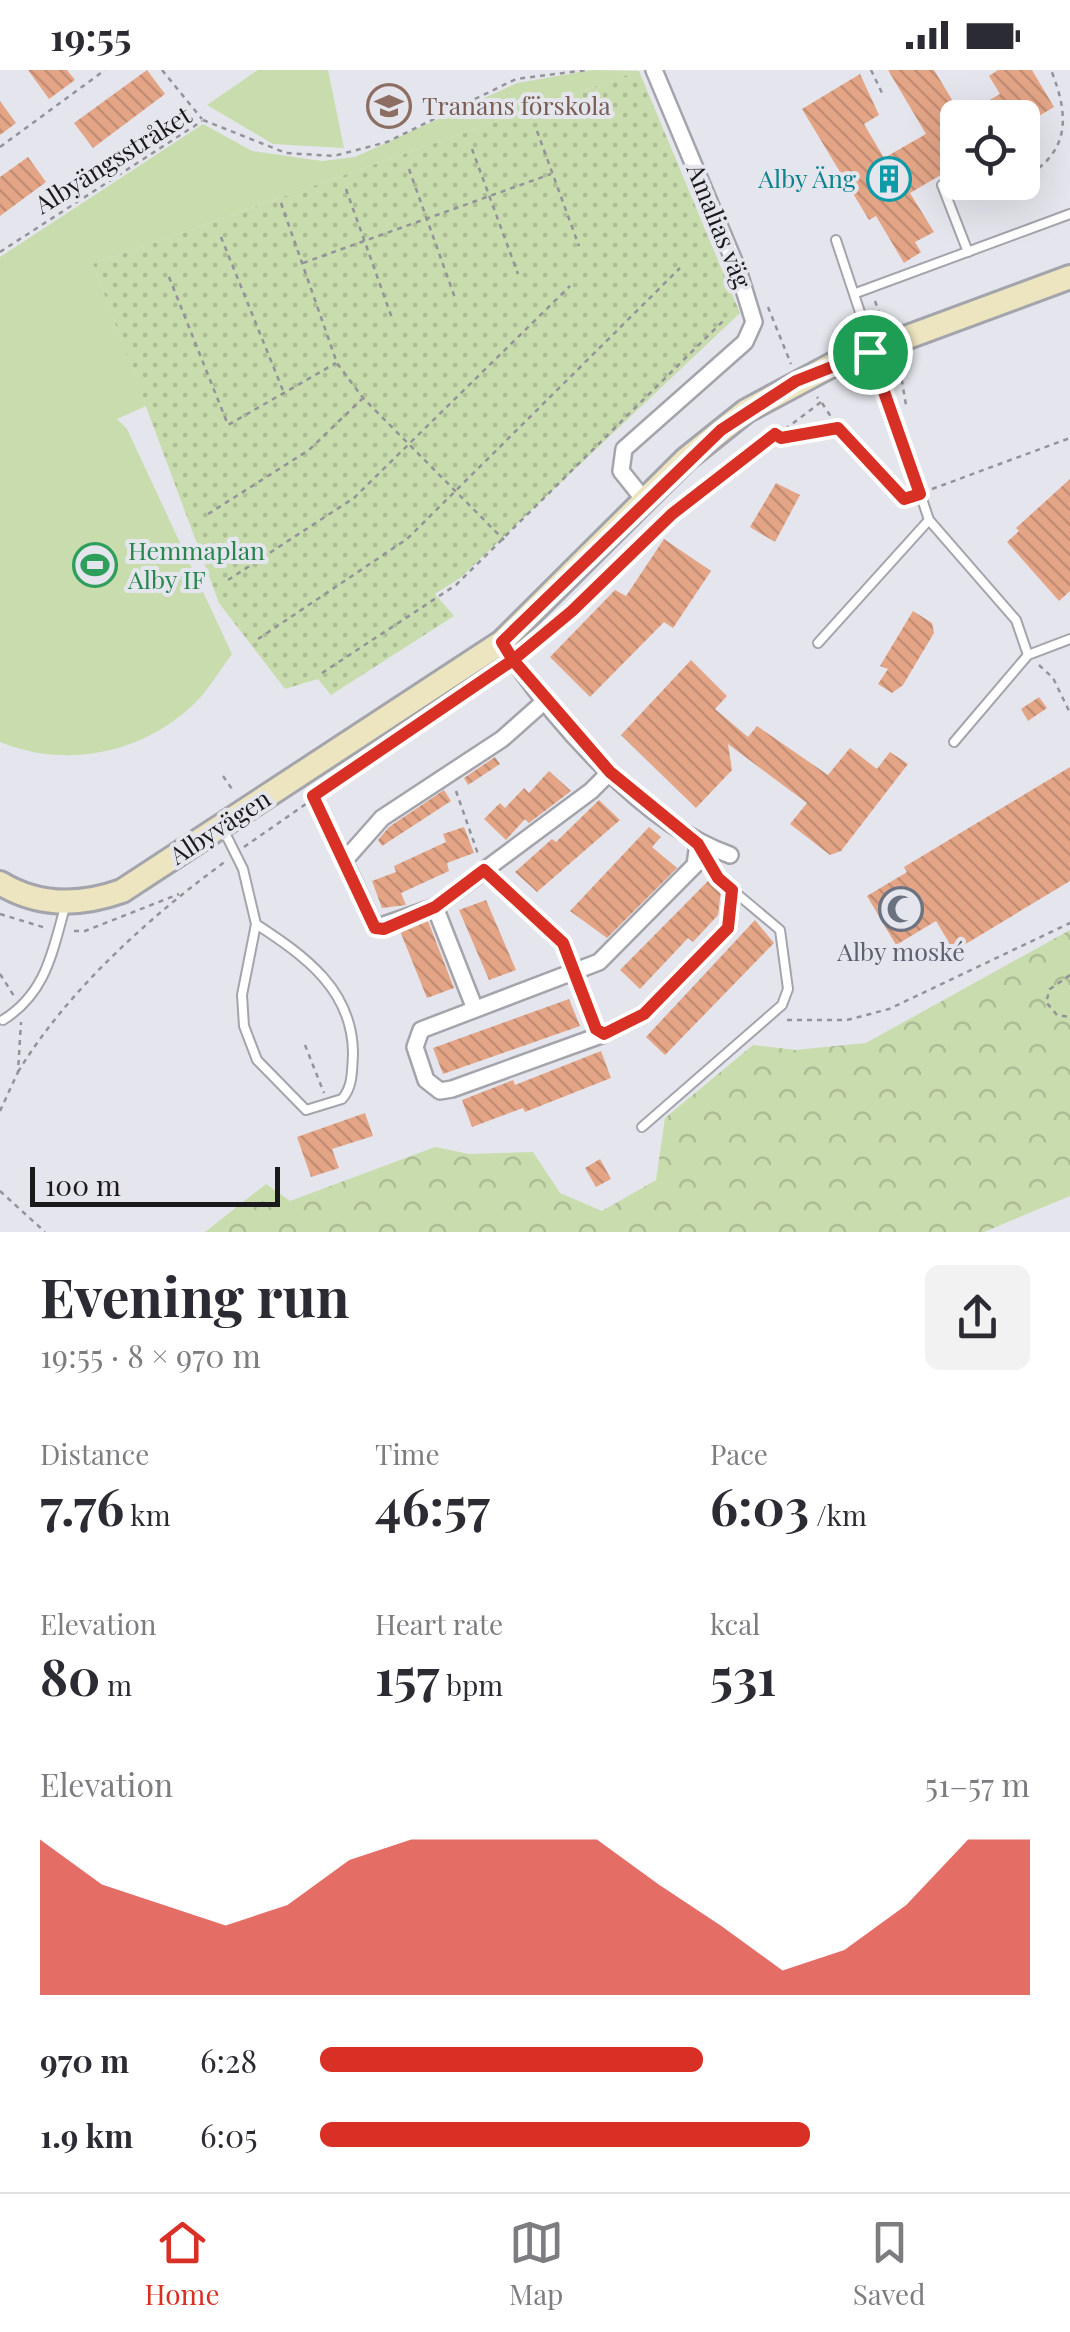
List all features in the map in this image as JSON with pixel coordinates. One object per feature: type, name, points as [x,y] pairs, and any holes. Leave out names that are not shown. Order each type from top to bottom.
[{"type":"street","name":"Amalias väg","points":[[645,501],[621,471],[624,449],[746,342],[754,322],[739,273],[654,70]]},
{"type":"street","name":"Albyvägen","points":[[0,883],[20,896],[66,903],[122,891],[507,651],[686,459],[746,411],[796,381],[1070,277]]},
{"type":"street","points":[[507,651],[610,772],[698,844],[730,855]]},
{"type":"street","points":[[546,700],[502,739],[382,818],[344,861],[375,928],[384,929],[435,907],[591,791],[610,772]]},
{"type":"street","points":[[698,844],[695,864],[599,962],[421,1030],[414,1046],[426,1080],[440,1091],[604,1034],[644,1014],[728,928],[732,890]]},
{"type":"street","points":[[435,907],[475,1009]]},
{"type":"lane","points":[[948,200],[968,252]]},
{"type":"lane","points":[[856,293],[1070,214]]},
{"type":"lane","points":[[836,240],[856,293],[870,352],[929,520],[1016,620],[1028,655]]},
{"type":"lane","points":[[818,643],[929,520]]},
{"type":"lane","points":[[954,742],[1028,655],[1070,639]]},
{"type":"lane","points":[[222,827],[238,852],[256,924],[241,1011],[257,1060],[296,1104],[306,1110],[329,1104],[348,1092],[352,1040],[348,1017],[331,984],[304,956],[256,924]]},
{"type":"lane","points":[[642,1127],[772,1015],[782,1005],[788,989],[780,930],[718,878],[698,844]]},
{"type":"lane","points":[[3,1020],[22,1008],[44,978],[66,903]]},
{"type":"path","points":[[162,70],[203,120]]},
{"type":"path","name":"Albyängsstråket","points":[[0,252],[203,120],[286,153],[334,156],[387,142],[516,80],[587,70]]},
{"type":"path","points":[[872,70],[883,95]]},
{"type":"path","points":[[1040,169],[1046,166],[1065,130],[1068,113],[1051,70]]},
{"type":"path","points":[[0,147],[102,71]]},
{"type":"path","points":[[537,132],[579,246]]},
{"type":"path","points":[[472,149],[518,274]]},
{"type":"path","points":[[409,169],[456,298]]},
{"type":"path","points":[[302,264],[551,174]]},
{"type":"path","points":[[346,188],[393,321]]},
{"type":"path","points":[[282,202],[337,363],[363,398],[505,541]]},
{"type":"path","points":[[221,237],[284,392]]},
{"type":"path","points":[[258,640],[407,539],[680,268]]},
{"type":"path","points":[[169,277],[228,424],[337,363]]},
{"type":"path","points":[[228,580],[354,498],[570,286]]},
{"type":"path","points":[[870,288],[882,320],[892,325]]},
{"type":"path","points":[[322,674],[456,585],[505,541],[726,318]]},
{"type":"path","points":[[894,423],[908,403],[900,370],[914,354]]},
{"type":"path","points":[[812,392],[838,428],[904,499],[1070,438]]},
{"type":"path","points":[[208,514],[309,450],[363,398]]},
{"type":"path","points":[[0,1111],[36,1043],[97,975],[182,892],[507,651],[572,611],[672,514],[821,402]]},
{"type":"path","points":[[775,434],[781,438],[838,428]]},
{"type":"path","points":[[1028,655],[1053,678],[1070,714]]},
{"type":"path","points":[[450,774],[484,870],[563,943],[596,1029],[604,1034]]},
{"type":"path","points":[[313,796],[344,861]]},
{"type":"path","points":[[772,1015],[785,1020],[847,1020],[889,1009],[1070,923]]},
{"type":"path","points":[[0,974],[22,1008],[18,1072]]},
{"type":"path","points":[[1070,975],[1050,989],[1046,1002],[1057,1015],[1070,1017]]},
{"type":"path","points":[[306,1045],[329,1104]]},
{"type":"path","points":[[0,1190],[45,1232]]},
{"type":"green space","points":[[258,70],[328,70],[344,148],[273,144],[207,105]]},
{"type":"green space","points":[[592,70],[639,71],[93,264],[146,406],[117,419],[127,429],[232,654],[195,703],[152,734],[128,745],[77,755],[25,750],[0,742],[0,257],[203,124],[252,151],[322,161],[355,157],[517,83]]},
{"type":"green space","points":[[639,71],[740,313],[460,578],[435,594],[454,616],[331,695],[318,679],[285,689],[219,603],[93,264]]},
{"type":"green space","points":[[1070,930],[1070,1196],[984,1232],[205,1232],[266,1184],[290,1201],[435,1147],[469,1154],[533,1152],[560,1193],[602,1211],[656,1180],[665,1118],[753,1045],[795,1050],[866,1043]]},
{"type":"building","points":[[28,70],[67,70],[75,80],[49,99]]},
{"type":"building","points":[[147,70],[165,94],[93,148],[74,123]]},
{"type":"building","name":"Alby Äng","points":[[888,70],[934,70],[952,100],[940,100],[940,176],[910,193],[934,232],[915,242],[921,252],[904,263],[876,216],[869,220],[802,109],[860,74],[879,115],[864,124],[884,158],[926,134]]},
{"type":"building","name":"Alby Äng","points":[[998,70],[1032,70],[1054,107],[1040,115],[1040,100],[990,100],[1000,94],[989,76]]},
{"type":"building","points":[[0,101],[16,123],[0,135]]},
{"type":"building","points":[[28,157],[46,182],[0,216],[0,177]]},
{"type":"building","points":[[1070,479],[1070,591],[1059,601],[1007,542],[1019,531],[1016,528]]},
{"type":"building","points":[[776,483],[800,495],[775,542],[750,527]]},
{"type":"building","points":[[664,539],[711,571],[673,628],[664,622],[590,697],[550,657],[615,590],[626,596]]},
{"type":"building","points":[[913,611],[932,623],[934,633],[903,685],[892,693],[878,684],[888,669],[880,666]]},
{"type":"building","points":[[691,660],[727,696],[715,709],[748,737],[757,726],[828,775],[850,748],[877,769],[890,752],[908,764],[841,851],[830,855],[790,824],[807,803],[728,744],[732,770],[696,808],[621,735]]},
{"type":"building","points":[[1039,697],[1047,708],[1028,721],[1021,709]]},
{"type":"building","points":[[495,757],[500,764],[468,785],[464,778]]},
{"type":"building","points":[[1070,767],[1070,881],[954,951],[936,921],[896,945],[867,896],[907,872],[904,867]]},
{"type":"building","points":[[549,771],[571,791],[529,823],[525,819],[506,840],[484,819],[500,803],[505,808],[524,788],[529,793]]},
{"type":"building","points":[[444,790],[451,801],[382,846],[378,840],[389,827]]},
{"type":"building","points":[[599,800],[620,820],[537,892],[515,872],[552,839],[556,842]]},
{"type":"building","points":[[464,827],[474,853],[447,863],[449,871],[401,893],[406,905],[382,908],[372,881],[396,872],[394,866],[446,842],[443,834]]},
{"type":"building","points":[[649,827],[661,837],[652,847],[677,868],[607,938],[570,911]]},
{"type":"building","points":[[709,880],[721,890],[718,915],[693,942],[688,938],[640,989],[620,970]]},
{"type":"building","points":[[486,900],[516,970],[489,980],[459,910]]},
{"type":"building","points":[[755,920],[774,943],[665,1055],[646,1037]]},
{"type":"building","points":[[428,921],[454,988],[427,998],[400,931]]},
{"type":"building","points":[[569,999],[580,1026],[443,1074],[433,1048]]},
{"type":"building","points":[[601,1051],[611,1078],[525,1112],[523,1108],[472,1127],[462,1100],[513,1080],[515,1085]]},
{"type":"building","points":[[365,1113],[373,1136],[332,1149],[339,1168],[311,1177],[297,1137]]},
{"type":"building","points":[[600,1159],[611,1179],[596,1187],[585,1168]]},
{"type":"place","name":"Tranans förskola","points":[[389,106]]},
{"type":"place","name":"Alby Äng","points":[[889,179]]},
{"type":"place","name":"Hemmaplan Alby IF","points":[[95,565]]},
{"type":"place","name":"Alby moské","points":[[901,909]]},
{"type":"route","points":[[870,352],[796,381],[721,430],[686,459],[502,642],[513,660],[313,796],[375,928],[384,929],[435,907],[484,870],[563,943],[596,1029],[604,1034],[644,1014],[728,928],[732,890],[718,878],[698,844],[610,772],[513,660],[572,611],[672,514],[775,434],[781,438],[838,428],[904,499],[920,494],[870,352]]}]
